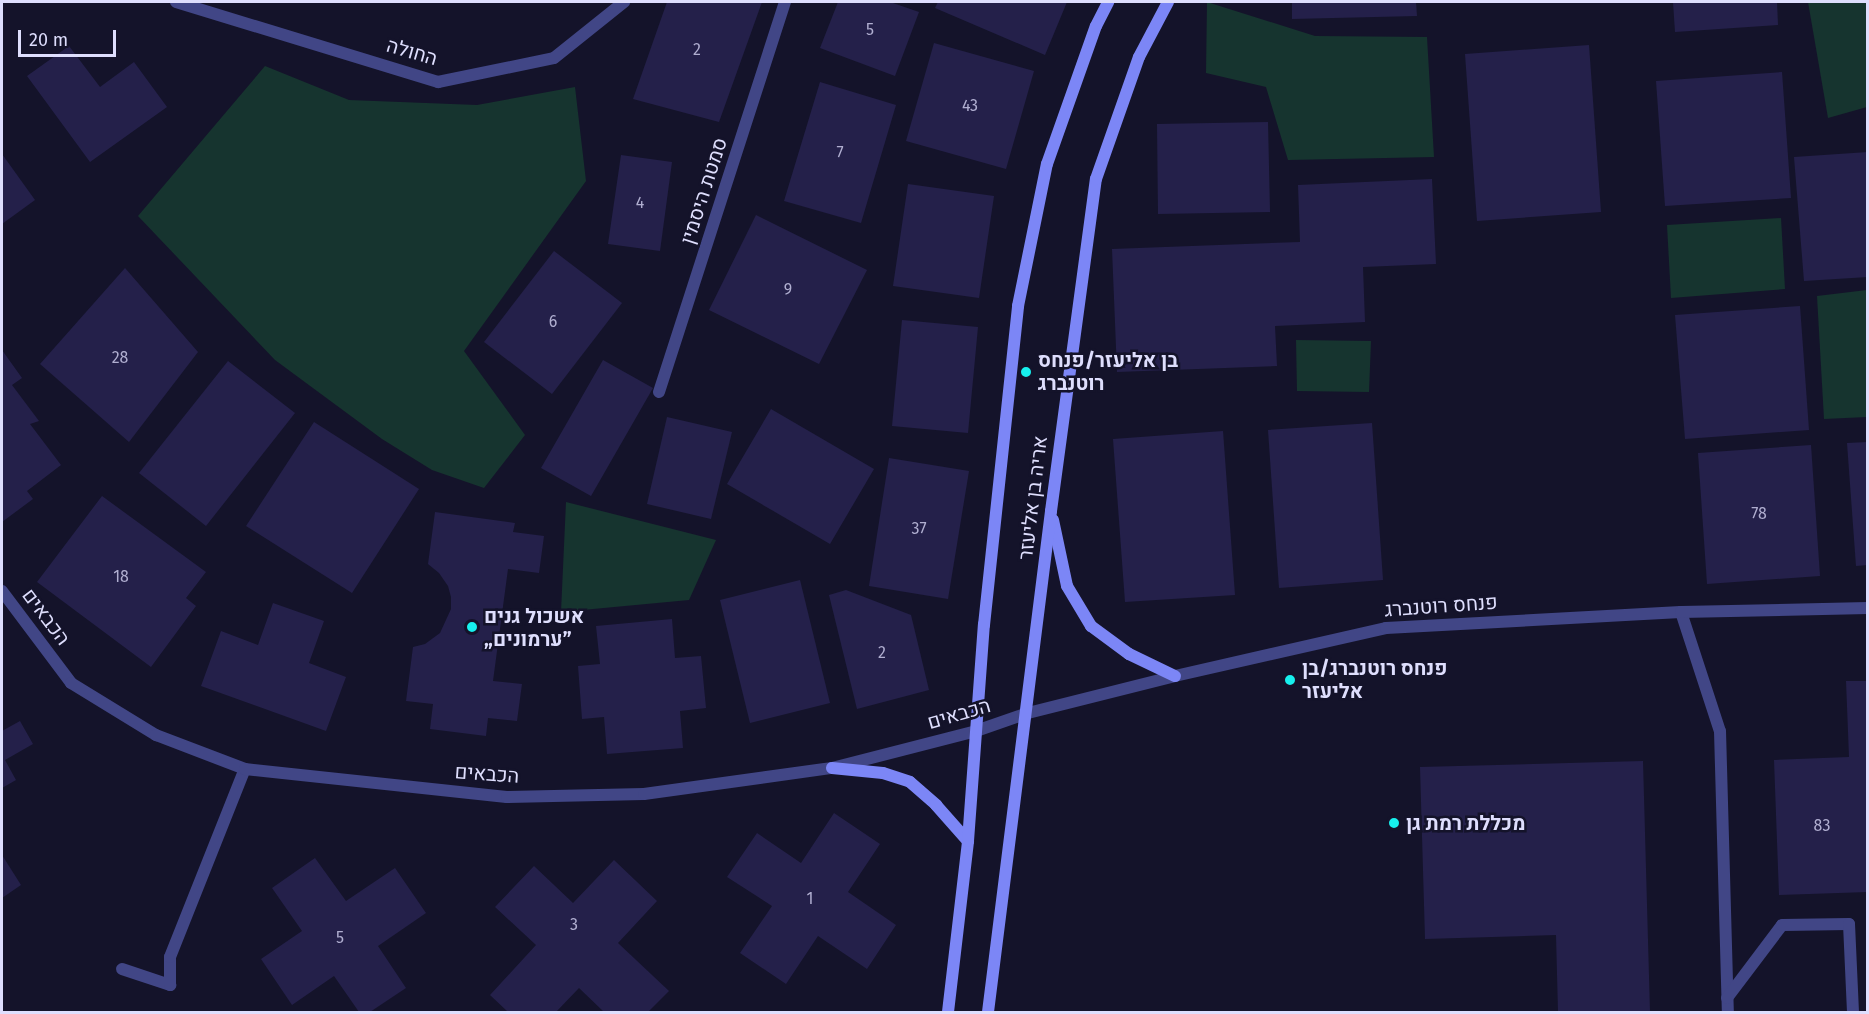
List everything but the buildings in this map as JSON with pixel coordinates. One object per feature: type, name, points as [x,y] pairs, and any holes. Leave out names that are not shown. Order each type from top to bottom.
[{"type":"street","name":"החולה","points":[[176,2],[438,82],[554,58],[624,2]]},
{"type":"street","name":"סמטת היסמין","points":[[659,392],[785,2]]},
{"type":"street","name":"אריה בן אליעזר","points":[[948,1012],[968,841],[976,731],[1018,306],[1047,164],[1096,26],[1108,2]]},
{"type":"street","name":"אריה בן אליעזר","points":[[988,1012],[1028,713],[1051,511],[1096,179],[1139,57],[1167,2]]},
{"type":"street","points":[[1051,511],[1067,586],[1092,626],[1129,654],[1175,676]]},
{"type":"street","name":"הכבאים","points":[[2,591],[71,682],[156,735],[245,769],[507,797],[644,794],[832,768],[976,731],[1028,713]]},
{"type":"street","name":"פנחס רוטנברג","points":[[1028,713],[1175,676],[1386,628],[1681,612],[1868,608]]},
{"type":"street","points":[[1681,612],[1720,731],[1728,1012]]},
{"type":"street","points":[[832,768],[883,773],[910,782],[936,805],[968,841]]},
{"type":"street","points":[[122,969],[170,985],[170,957],[245,769]]},
{"type":"street","points":[[1727,998],[1782,925],[1849,924],[1853,1012]]},
{"type":"green space","points":[[1207,2],[1315,36],[1427,37],[1434,157],[1288,160],[1266,87],[1206,73]]},
{"type":"green space","points":[[1808,2],[1867,2],[1867,107],[1828,118]]},
{"type":"green space","points":[[265,66],[349,100],[477,105],[575,87],[586,181],[464,351],[525,435],[484,488],[432,470],[382,439],[275,360],[138,216]]},
{"type":"green space","points":[[1781,218],[1785,289],[1671,298],[1667,225]]},
{"type":"green space","points":[[1867,290],[1867,417],[1824,419],[1817,296]]},
{"type":"green space","points":[[1296,340],[1371,341],[1369,392],[1297,391]]},
{"type":"green space","points":[[566,502],[716,540],[689,600],[561,612]]},
{"type":"place","name":"בן אליעזר/פנחס רוטנברג","points":[[1026,372]]},
{"type":"place","name":"אשכול גנים „ערמונים”","points":[[472,627]]},
{"type":"place","name":"פנחס רוטנברג/בן אליעזר","points":[[1290,680]]},
{"type":"place","name":"מכללת רמת גן","points":[[1394,823]]}]
